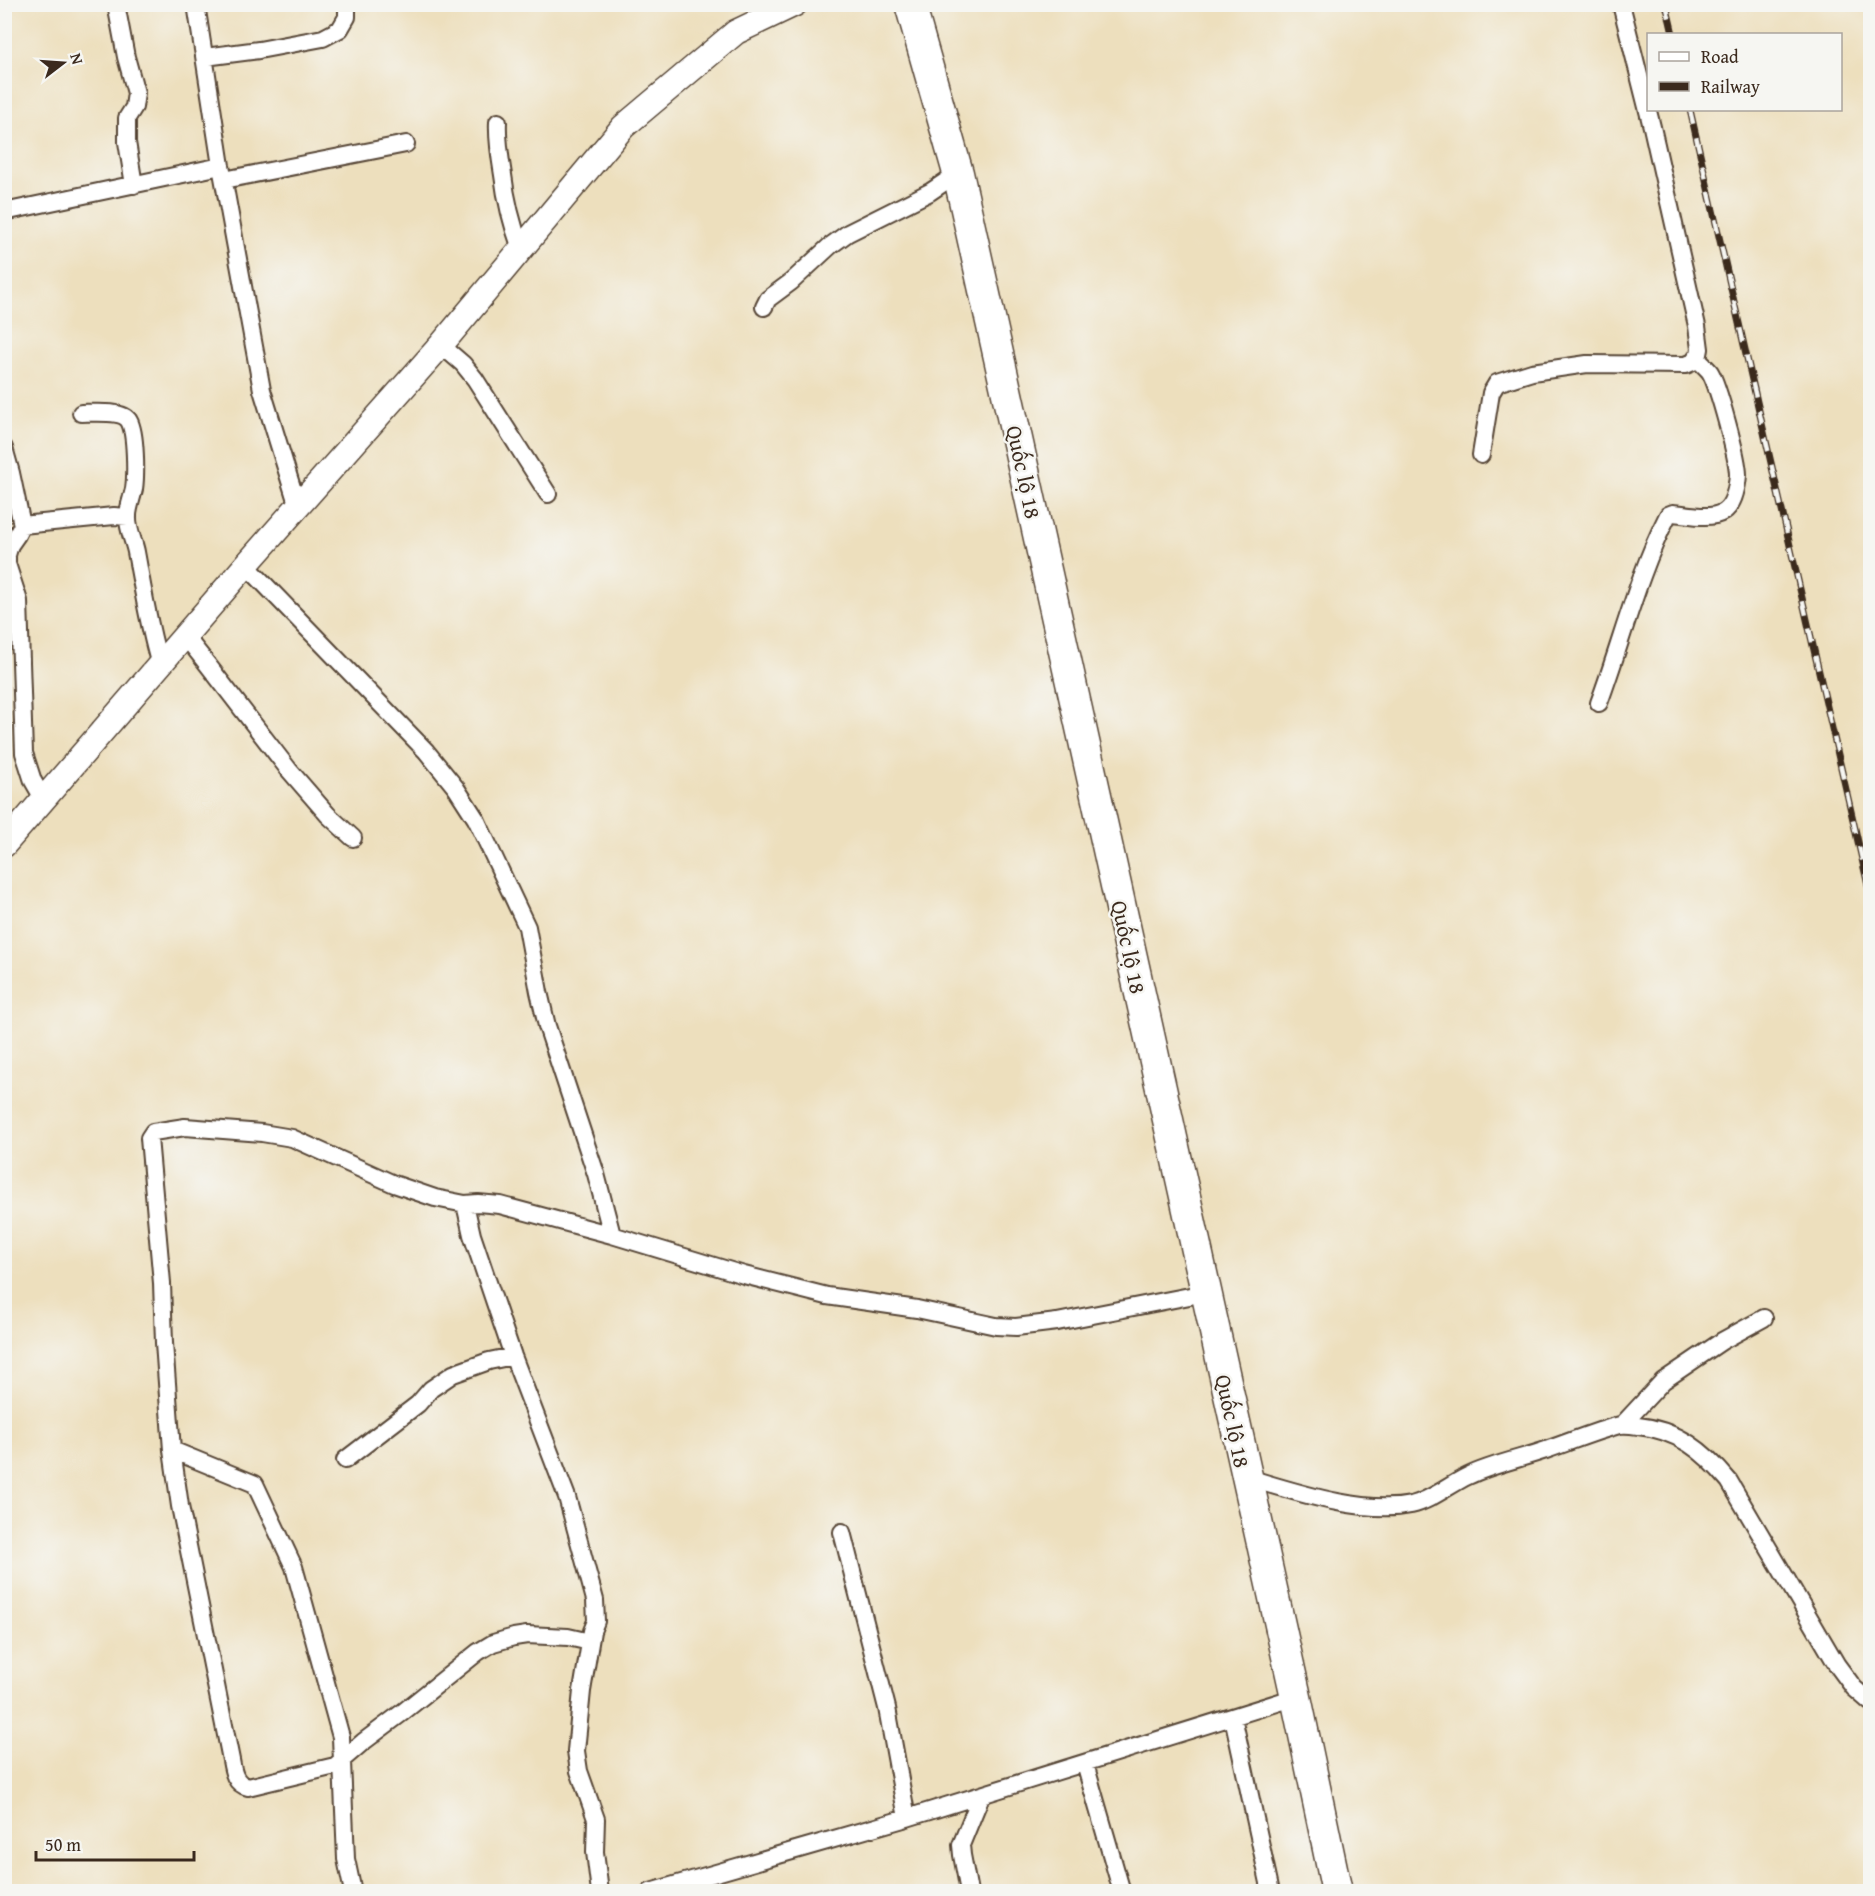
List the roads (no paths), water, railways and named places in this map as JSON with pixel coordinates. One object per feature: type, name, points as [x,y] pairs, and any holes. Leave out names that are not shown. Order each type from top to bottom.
[{"type":"highway","name":"Quốc lộ 18","points":[[910,4],[958,173],[1245,1477],[1296,1697],[1336,1892]]},
{"type":"street","points":[[116,4],[126,57],[136,93],[134,107],[127,118],[134,185]]},
{"type":"street","points":[[196,4],[223,173],[262,390],[297,507]]},
{"type":"street","points":[[205,57],[323,38],[340,29],[346,16],[347,4]]},
{"type":"street","points":[[4,845],[246,565],[441,345],[622,127],[736,32],[795,4]]},
{"type":"street","points":[[1621,4],[1647,106]]},
{"type":"street","points":[[1480,455],[1491,393],[1497,383],[1510,377],[1587,364],[1686,365],[1697,359],[1700,349],[1697,326],[1648,111]]},
{"type":"street","points":[[498,122],[499,154],[506,203],[521,249]]},
{"type":"street","points":[[4,212],[134,185],[406,144]]},
{"type":"street","points":[[764,307],[768,299],[848,233],[930,192],[958,173]]},
{"type":"street","points":[[441,345],[463,364],[475,379],[548,494]]},
{"type":"street","points":[[1599,703],[1638,588],[1668,515],[1673,513],[1705,516],[1721,514],[1731,504],[1736,490],[1737,461],[1722,408],[1711,374],[1697,359]]},
{"type":"street","points":[[81,413],[124,415],[129,420],[135,460],[134,487],[128,517],[147,617],[160,665]]},
{"type":"street","points":[[4,448],[12,473],[22,525],[10,545],[7,564],[19,601],[24,753],[33,781],[44,800]]},
{"type":"street","points":[[22,525],[114,516],[128,517]]},
{"type":"street","points":[[246,565],[426,751],[456,788],[476,819],[527,927],[547,1026],[596,1174],[612,1235]]},
{"type":"street","points":[[184,636],[289,770],[328,815],[353,838]]},
{"type":"street","points":[[590,1642],[527,1635],[493,1643],[478,1652],[334,1766],[248,1787],[242,1785],[235,1776],[180,1506],[172,1450],[162,1283],[149,1138],[153,1132],[185,1127],[262,1133],[292,1138],[394,1184],[435,1198],[465,1204],[500,1205],[612,1235],[744,1275],[827,1296],[918,1309],[996,1326],[1016,1327],[1057,1322],[1205,1293]]},
{"type":"street","points":[[465,1204],[472,1235],[513,1356],[567,1497],[595,1600],[596,1621],[582,1691],[576,1751],[579,1772],[596,1819],[596,1852],[600,1892]]},
{"type":"street","points":[[1623,1425],[1663,1381],[1722,1341],[1764,1318]]},
{"type":"street","points":[[345,1460],[418,1404],[431,1389],[453,1374],[489,1360],[513,1356]]},
{"type":"street","points":[[1245,1477],[1285,1489],[1360,1506],[1385,1507],[1412,1504],[1440,1492],[1469,1475],[1623,1425],[1655,1428],[1672,1433],[1714,1464],[1729,1481],[1837,1665],[1854,1688],[1870,1702]]},
{"type":"street","points":[[172,1450],[255,1484],[294,1567],[341,1737],[346,1859],[353,1892]]},
{"type":"street","points":[[842,1532],[887,1708],[907,1818]]},
{"type":"street","points":[[650,1892],[981,1796],[1296,1697]]},
{"type":"street","points":[[1233,1717],[1271,1892]]},
{"type":"street","points":[[1085,1764],[1122,1892]]},
{"type":"street","points":[[969,1892],[962,1845],[981,1796]]},
{"type":"railway","points":[[1666,4],[1673,33]]},
{"type":"railway","points":[[1690,111],[1870,894]]}]
